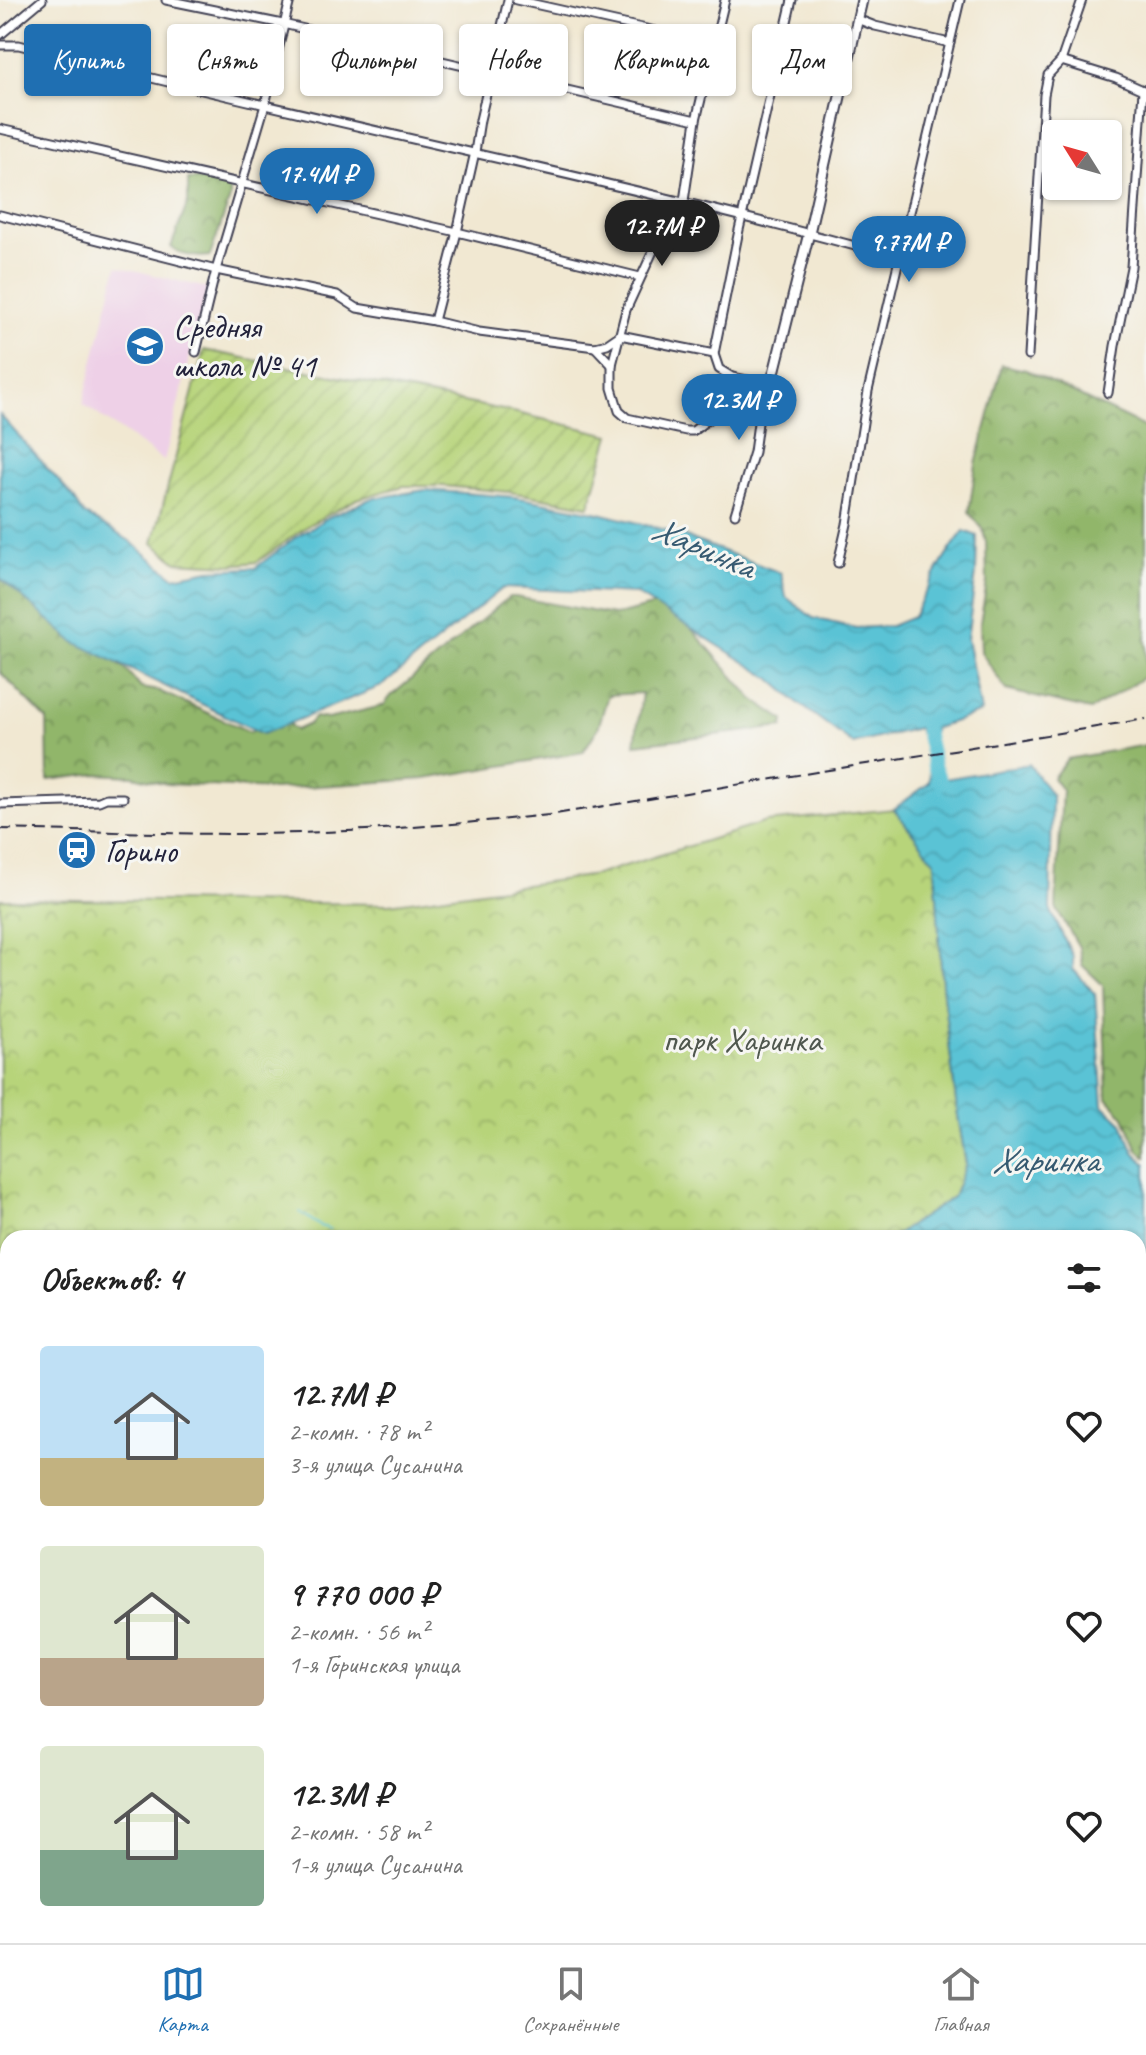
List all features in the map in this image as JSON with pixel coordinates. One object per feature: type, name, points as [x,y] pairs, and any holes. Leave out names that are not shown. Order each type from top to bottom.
[{"type":"street","points":[[0,35],[42,0]]},
{"type":"street","points":[[166,0],[283,24],[290,0]]},
{"type":"street","points":[[503,24],[508,0]]},
{"type":"street","points":[[516,0],[624,24]]},
{"type":"street","points":[[719,24],[725,0]]},
{"type":"street","points":[[771,385],[732,377],[719,369],[714,354],[792,0]]},
{"type":"street","points":[[735,514],[754,452],[761,401],[771,385],[809,233],[862,0]]},
{"type":"street","points":[[838,563],[868,391],[960,0]]},
{"type":"street","points":[[1028,356],[1044,95],[1048,75],[1061,61],[1082,0]]},
{"type":"street","points":[[857,19],[950,43]]},
{"type":"street","points":[[284,24],[459,66]]},
{"type":"street","points":[[0,45],[19,45],[684,201],[899,258]]},
{"type":"street","points":[[1061,61],[1116,78],[1144,91],[1131,267],[1108,393]]},
{"type":"street","points":[[568,91],[696,120]]},
{"type":"street","points":[[196,352],[216,270],[267,96]]},
{"type":"street","points":[[434,321],[486,96]]},
{"type":"street","points":[[702,96],[684,201],[660,236],[626,310],[612,365],[612,388],[619,411],[627,418],[693,431],[730,403],[761,401]]},
{"type":"street","points":[[0,129],[457,232],[640,277]]},
{"type":"street","points":[[0,215],[216,270],[337,295],[357,308],[479,332],[595,347],[607,344],[620,335],[714,354]]},
{"type":"street","points":[[595,347],[612,365]]},
{"type":"street","points":[[0,804],[123,798]]},
{"type":"shaded area","name":"Средняя школа № 41","points":[[117,266],[207,288],[164,461],[83,404]]},
{"type":"green space","points":[[200,179],[230,188],[230,198],[210,256],[200,257],[171,247],[188,202],[188,180]]},
{"type":"green space","points":[[204,350],[513,412],[610,435],[589,506],[510,492],[403,486],[357,499],[310,524],[257,562],[230,565],[177,562],[153,543]]},
{"type":"green space","points":[[1002,365],[1026,370],[1146,428],[1146,676],[1090,710],[1006,690],[981,652],[980,623],[987,582],[986,542],[982,528],[969,512],[976,464]]},
{"type":"green space","points":[[0,576],[116,662],[141,688],[159,691],[250,732],[289,716],[291,727],[296,730],[315,717],[328,719],[384,705],[509,597],[613,615],[655,605],[675,610],[753,699],[784,720],[783,727],[635,744],[642,693],[608,695],[598,728],[583,752],[425,779],[274,789],[167,784],[133,776],[97,774],[48,780],[47,720],[0,672]]},
{"type":"green space","points":[[1146,745],[1146,1157],[1138,1150],[1124,1117],[1107,1098],[1103,985],[1082,965],[1079,947],[1056,908],[1062,790],[1053,778],[1067,759]]},
{"type":"green space","name":"парк Харинка","points":[[894,809],[935,862],[942,985],[966,1164],[953,1197],[903,1230],[0,1230],[0,899],[389,904],[596,875],[766,822]]},
{"type":"water","points":[[0,415],[74,498],[84,514],[130,541],[174,577],[210,570],[255,568],[329,517],[370,499],[425,490],[514,497],[595,512],[670,531],[781,573],[786,597],[813,618],[856,628],[891,626],[913,617],[930,583],[964,531],[977,536],[976,573],[967,639],[981,712],[933,729],[933,742],[925,743],[918,728],[853,744],[770,678],[636,594],[503,588],[382,686],[263,734],[74,642],[0,578]]},
{"type":"water","name":"Харинка","points":[[1029,764],[1052,796],[1050,909],[1073,957],[1073,969],[1095,994],[1103,1105],[1122,1123],[1134,1152],[1146,1164],[1146,1230],[903,1230],[953,1197],[966,1164],[942,985],[935,862],[894,809],[929,783],[930,768],[938,766],[945,779]]},
{"type":"waterway","name":"Харинка","points":[[925,726],[941,783]]},
{"type":"waterway","points":[[300,1212],[330,1229]]},
{"type":"railway","points":[[0,829],[251,834],[400,828],[512,819],[1146,719]]},
{"type":"place","name":"Средняя школа № 41","points":[[145,346]]},
{"type":"place","name":"Горино","points":[[77,850]]}]
